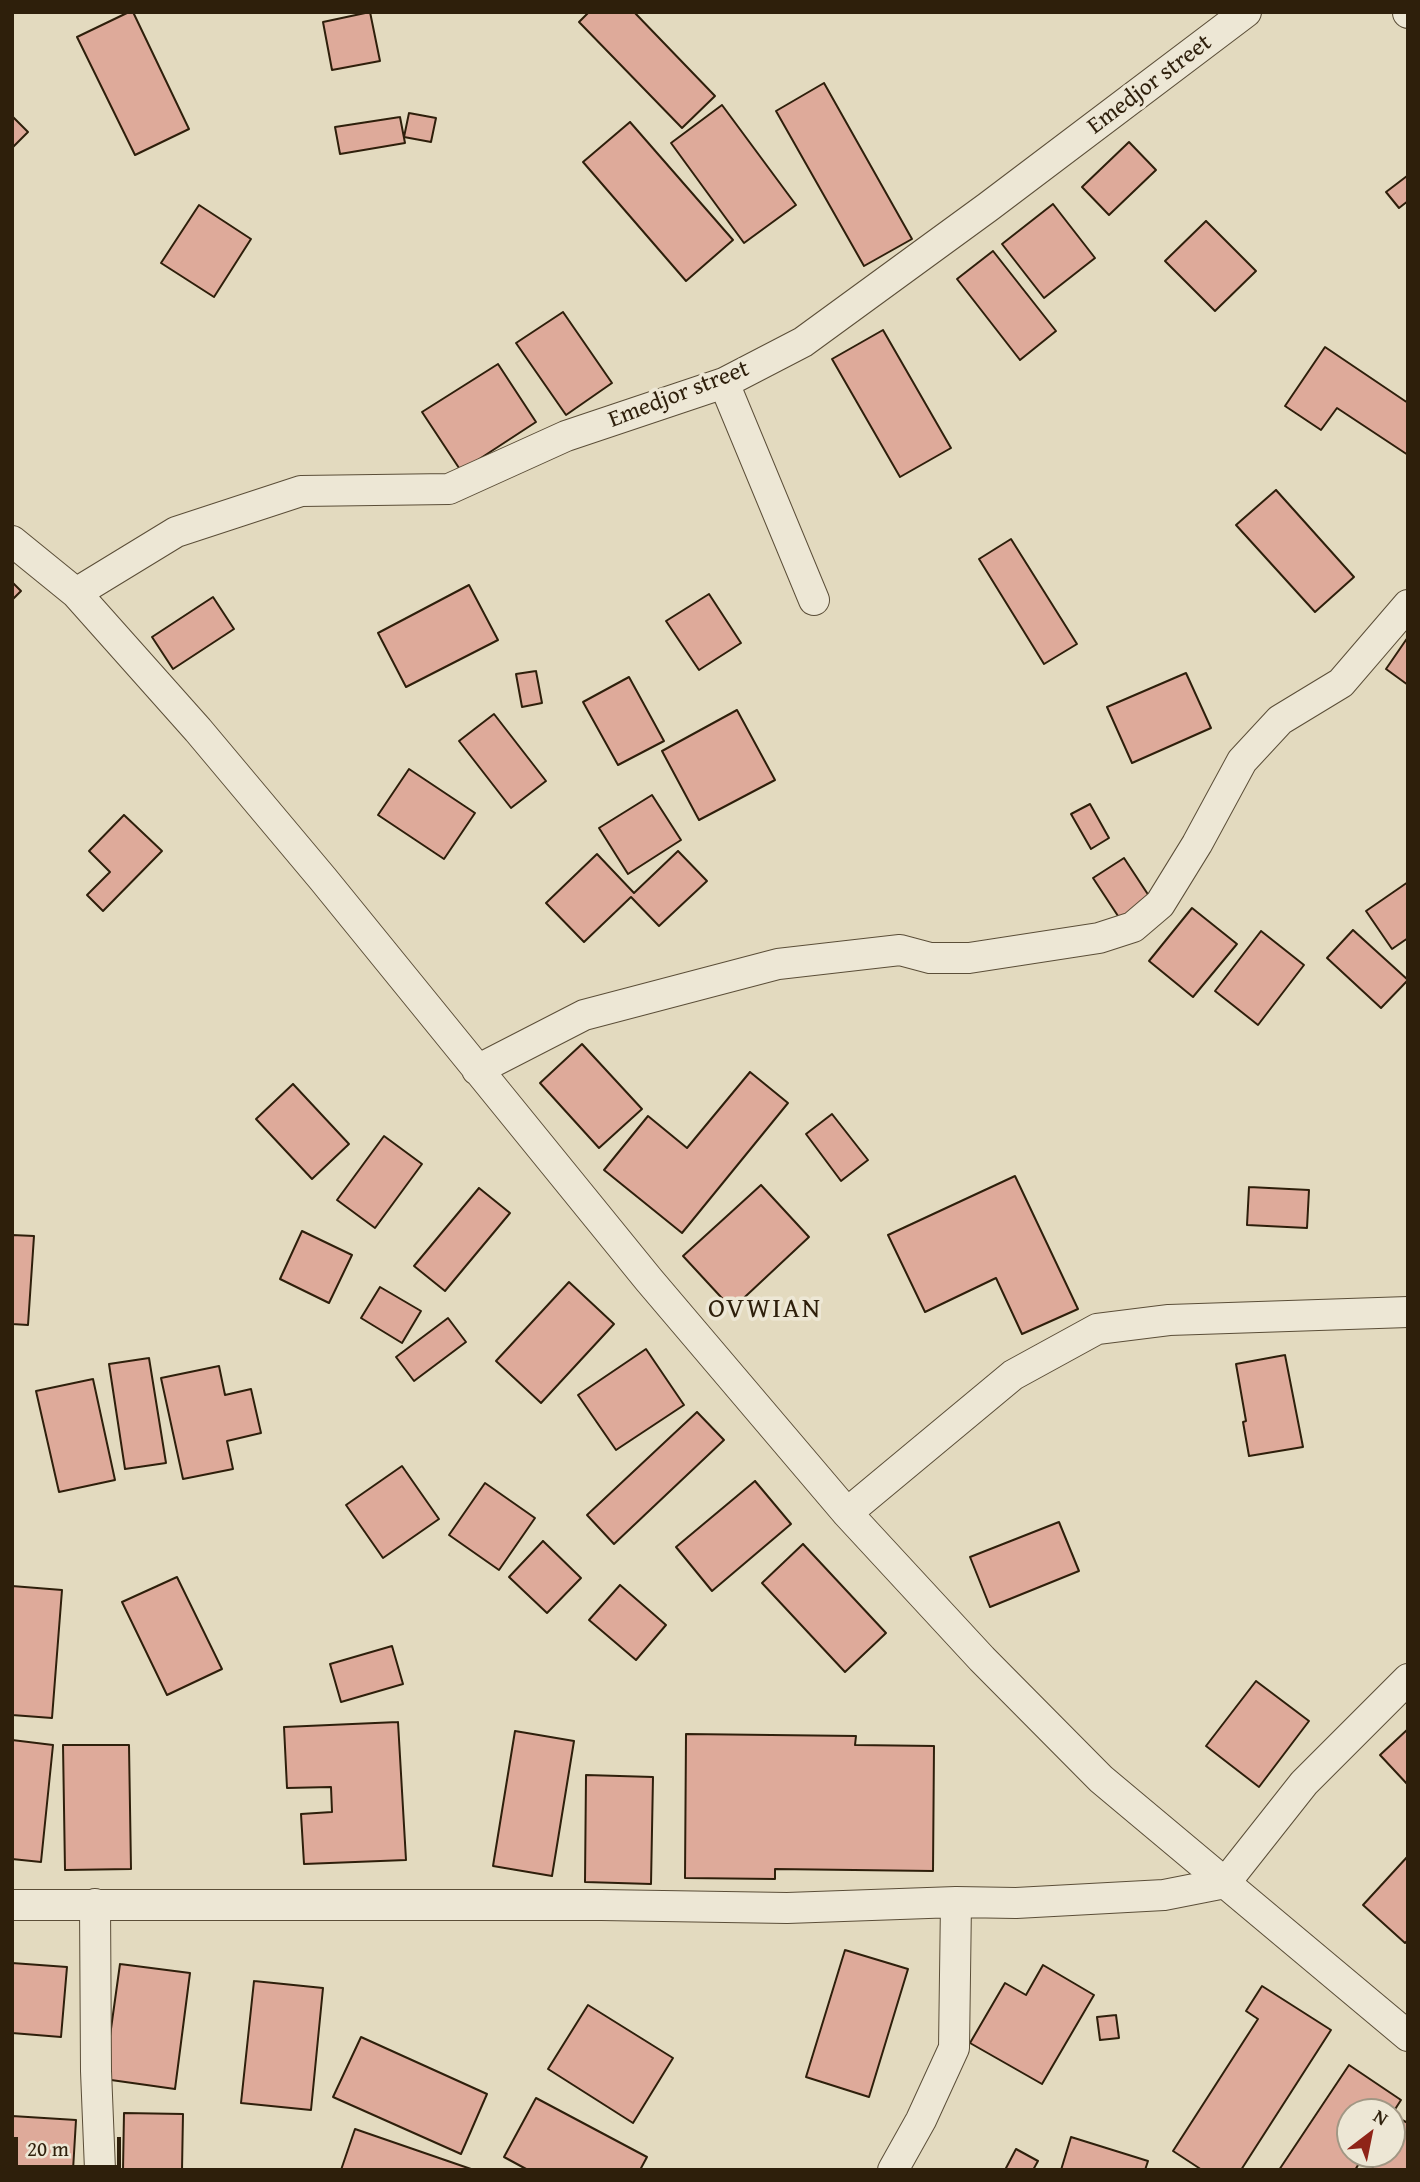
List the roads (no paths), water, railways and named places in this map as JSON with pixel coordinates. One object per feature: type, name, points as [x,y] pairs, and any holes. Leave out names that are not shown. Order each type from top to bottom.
[{"type":"street","name":"Emedjor street","points":[[76,593],[176,532],[288,495],[301,491],[449,489],[566,436],[724,383],[803,342],[1246,12]]},
{"type":"street","points":[[724,383],[814,600]]},
{"type":"street","points":[[12,541],[76,593],[198,730],[323,879],[649,1280],[847,1513],[982,1659],[1101,1779],[1408,2036]]},
{"type":"street","points":[[477,1070],[584,1015],[778,964],[900,950],[930,958],[969,958],[1099,938],[1133,927],[1160,904],[1197,844],[1242,761],[1280,720],[1341,683],[1408,605]]},
{"type":"street","points":[[847,1513],[1013,1375],[1097,1329],[1169,1320],[1408,1312]]},
{"type":"street","points":[[12,1905],[574,1905],[787,1908],[956,1902],[1016,1903],[1164,1895],[1225,1883],[1304,1783],[1408,1679]]},
{"type":"street","points":[[893,2170],[921,2120],[954,2048],[956,1902]]},
{"type":"street","points":[[95,1904],[96,2071],[100,2170]]},
{"type":"district","name":"OVWIAN","points":[[765,1310]]}]
